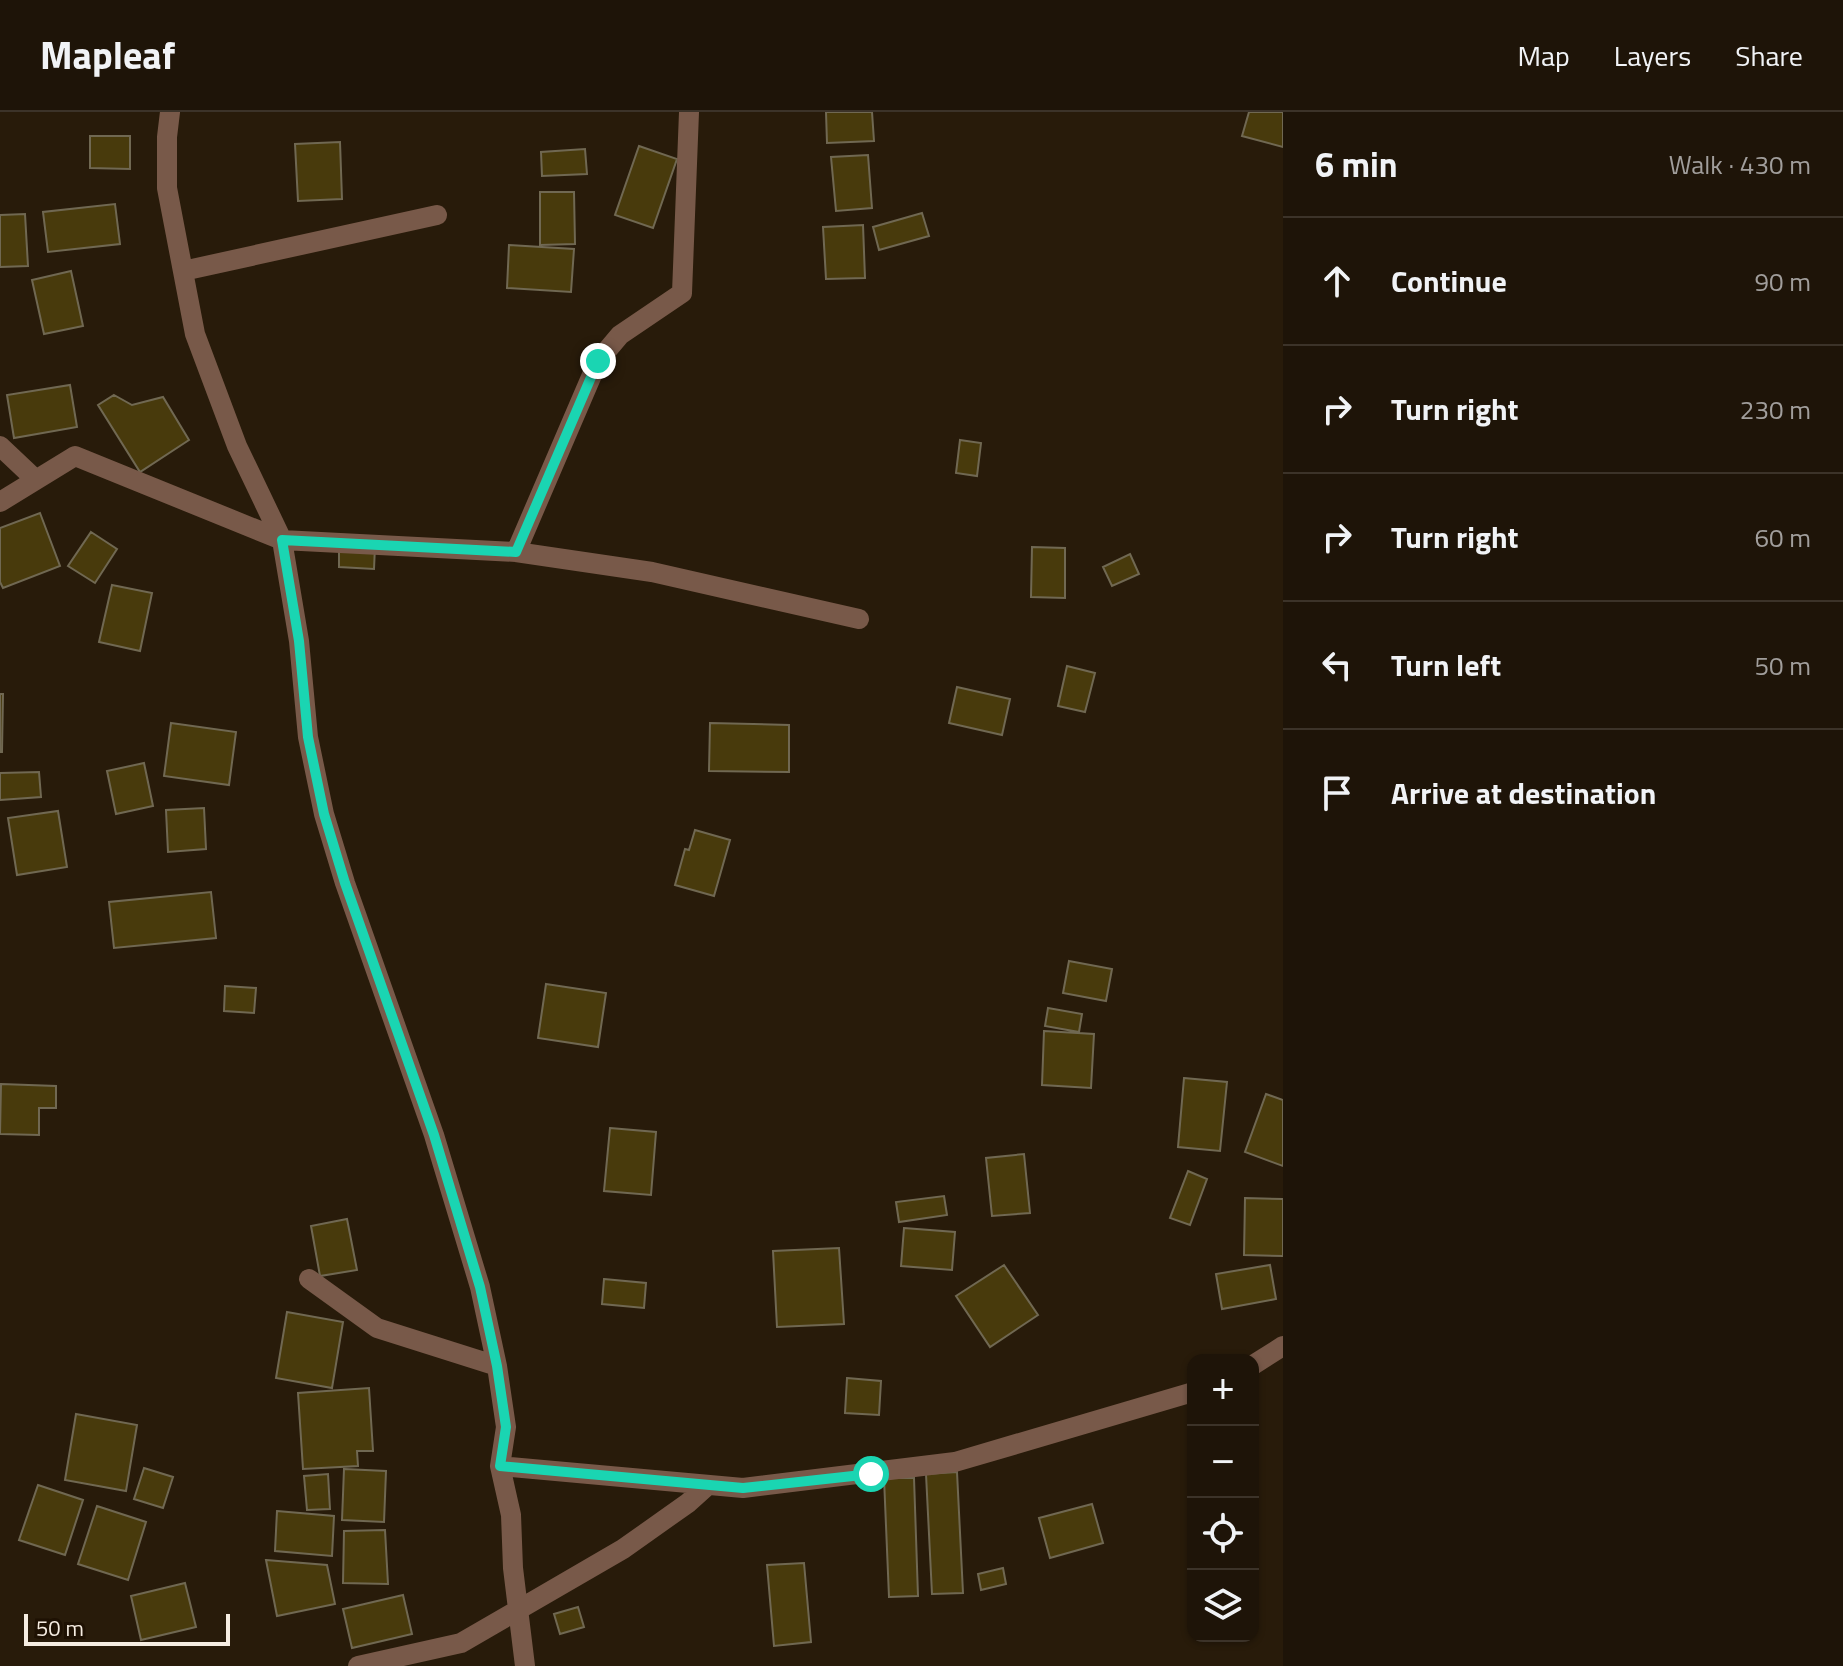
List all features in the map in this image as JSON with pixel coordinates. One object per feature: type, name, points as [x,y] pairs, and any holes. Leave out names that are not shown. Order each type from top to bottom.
[{"type":"street","points":[[170,112],[167,188],[195,334],[237,446],[282,540],[299,641],[308,737],[324,814],[458,1212],[480,1287],[506,1427],[500,1466],[511,1515],[525,1666]]},
{"type":"street","points":[[516,552],[598,361],[620,335],[682,293],[689,112]]},
{"type":"street","points":[[183,271],[437,215]]},
{"type":"street","points":[[0,446],[36,480]]},
{"type":"street","points":[[0,502],[75,456],[282,540],[516,552],[652,572],[859,619]]},
{"type":"street","points":[[309,1279],[377,1328],[497,1366]]},
{"type":"street","points":[[1259,1361],[1283,1346]]},
{"type":"street","points":[[500,1466],[743,1488],[955,1462],[1187,1394]]},
{"type":"street","points":[[358,1666],[461,1643],[623,1549],[708,1485]]},
{"type":"building","points":[[826,112],[872,112],[874,141],[827,143]]},
{"type":"building","points":[[1249,112],[1283,112],[1283,147],[1242,136]]},
{"type":"building","points":[[90,136],[130,136],[130,169],[90,168]]},
{"type":"building","points":[[340,142],[342,199],[298,201],[295,144]]},
{"type":"building","points":[[639,146],[677,159],[653,228],[615,215]]},
{"type":"building","points":[[585,149],[587,174],[542,176],[541,152]]},
{"type":"building","points":[[868,155],[872,208],[836,211],[831,157]]},
{"type":"building","points":[[540,192],[574,192],[575,244],[540,245]]},
{"type":"building","points":[[115,204],[120,244],[48,252],[43,212]]},
{"type":"building","points":[[922,213],[929,236],[879,250],[873,227]]},
{"type":"building","points":[[25,214],[28,266],[0,267],[0,215]]},
{"type":"building","points":[[863,225],[865,278],[826,279],[823,227]]},
{"type":"building","points":[[509,245],[574,249],[571,292],[507,288]]},
{"type":"building","points":[[71,271],[83,326],[44,334],[32,280]]},
{"type":"building","points":[[70,385],[77,427],[14,438],[7,395]]},
{"type":"building","points":[[114,395],[132,405],[163,397],[189,440],[140,472],[98,405]]},
{"type":"building","points":[[960,440],[981,443],[977,476],[956,473]]},
{"type":"building","points":[[40,513],[60,566],[3,588],[0,582],[0,528]]},
{"type":"building","points":[[91,532],[117,549],[95,583],[68,566]]},
{"type":"building","points":[[339,545],[375,546],[374,569],[339,567]]},
{"type":"building","points":[[1032,547],[1065,548],[1065,598],[1031,597]]},
{"type":"building","points":[[1130,554],[1139,574],[1112,586],[1103,567]]},
{"type":"building","points":[[112,585],[152,593],[140,651],[99,642]]},
{"type":"building","points":[[1067,666],[1095,673],[1085,712],[1058,706]]},
{"type":"building","points":[[957,687],[1010,699],[1002,735],[949,723]]},
{"type":"building","points":[[0,694],[3,694],[2,752],[0,752]]},
{"type":"building","points":[[171,723],[236,732],[229,785],[164,776]]},
{"type":"building","points":[[710,723],[789,725],[789,772],[709,771]]},
{"type":"building","points":[[144,763],[153,806],[116,814],[107,771]]},
{"type":"building","points":[[39,772],[41,797],[0,800],[0,773]]},
{"type":"building","points":[[204,808],[206,849],[168,852],[166,810]]},
{"type":"building","points":[[58,811],[67,867],[17,875],[8,818]]},
{"type":"building","points":[[695,830],[730,840],[714,896],[675,885],[685,849],[689,850]]},
{"type":"building","points":[[211,892],[216,938],[114,948],[109,902]]},
{"type":"building","points":[[1069,961],[1112,969],[1106,1001],[1063,993]]},
{"type":"building","points":[[546,984],[606,993],[598,1047],[538,1038]]},
{"type":"building","points":[[225,986],[256,988],[254,1013],[224,1011]]},
{"type":"building","points":[[1048,1008],[1082,1014],[1079,1032],[1045,1026]]},
{"type":"building","points":[[1044,1031],[1094,1034],[1091,1088],[1042,1085]]},
{"type":"building","points":[[1184,1078],[1227,1082],[1220,1151],[1178,1147]]},
{"type":"building","points":[[1,1084],[56,1086],[56,1108],[39,1108],[39,1135],[0,1134]]},
{"type":"building","points":[[1266,1094],[1283,1100],[1283,1166],[1245,1152]]},
{"type":"building","points":[[610,1128],[656,1132],[651,1195],[604,1191]]},
{"type":"building","points":[[1024,1154],[1030,1213],[992,1216],[986,1158]]},
{"type":"building","points":[[1188,1171],[1207,1179],[1190,1225],[1170,1218]]},
{"type":"building","points":[[944,1196],[947,1215],[899,1222],[896,1202]]},
{"type":"building","points":[[1245,1198],[1283,1199],[1283,1256],[1244,1255]]},
{"type":"building","points":[[347,1219],[357,1270],[320,1276],[311,1226]]},
{"type":"building","points":[[904,1228],[955,1232],[952,1270],[901,1266]]},
{"type":"building","points":[[839,1248],[844,1324],[777,1327],[773,1251]]},
{"type":"building","points":[[1004,1265],[1038,1315],[990,1347],[956,1296]]},
{"type":"building","points":[[1270,1265],[1276,1299],[1222,1309],[1216,1274]]},
{"type":"building","points":[[604,1279],[646,1283],[644,1308],[602,1304]]},
{"type":"building","points":[[287,1312],[343,1322],[332,1388],[276,1378]]},
{"type":"building","points":[[847,1378],[881,1381],[879,1415],[845,1413]]},
{"type":"building","points":[[369,1388],[373,1451],[357,1451],[358,1466],[303,1469],[298,1393]]},
{"type":"building","points":[[76,1414],[137,1425],[126,1491],[65,1480]]},
{"type":"building","points":[[144,1468],[173,1477],[163,1508],[134,1499]]},
{"type":"building","points":[[344,1469],[386,1471],[384,1522],[342,1520]]},
{"type":"building","points":[[957,1472],[963,1593],[932,1594],[926,1474]]},
{"type":"building","points":[[328,1474],[330,1509],[307,1510],[304,1476]]},
{"type":"building","points":[[884,1478],[914,1478],[918,1596],[889,1597]]},
{"type":"building","points":[[38,1485],[83,1500],[65,1555],[19,1540]]},
{"type":"building","points":[[1092,1504],[1103,1543],[1050,1558],[1039,1518]]},
{"type":"building","points":[[97,1506],[146,1522],[128,1580],[78,1564]]},
{"type":"building","points":[[277,1511],[334,1516],[332,1556],[275,1551]]},
{"type":"building","points":[[385,1530],[388,1584],[343,1583],[344,1531]]},
{"type":"building","points":[[266,1560],[327,1565],[335,1604],[277,1616]]},
{"type":"building","points":[[804,1563],[811,1642],[774,1646],[767,1565]]},
{"type":"building","points":[[1003,1568],[1006,1584],[981,1590],[978,1574]]},
{"type":"building","points":[[185,1583],[196,1627],[141,1640],[131,1596]]},
{"type":"building","points":[[403,1595],[412,1634],[352,1648],[343,1609]]},
{"type":"building","points":[[578,1607],[584,1627],[560,1634],[554,1614]]},
{"type":"route","points":[[598,361],[516,552],[282,540],[299,641],[308,737],[324,814],[345,883],[434,1135],[480,1287],[506,1427],[500,1466],[743,1488],[871,1474]]}]
